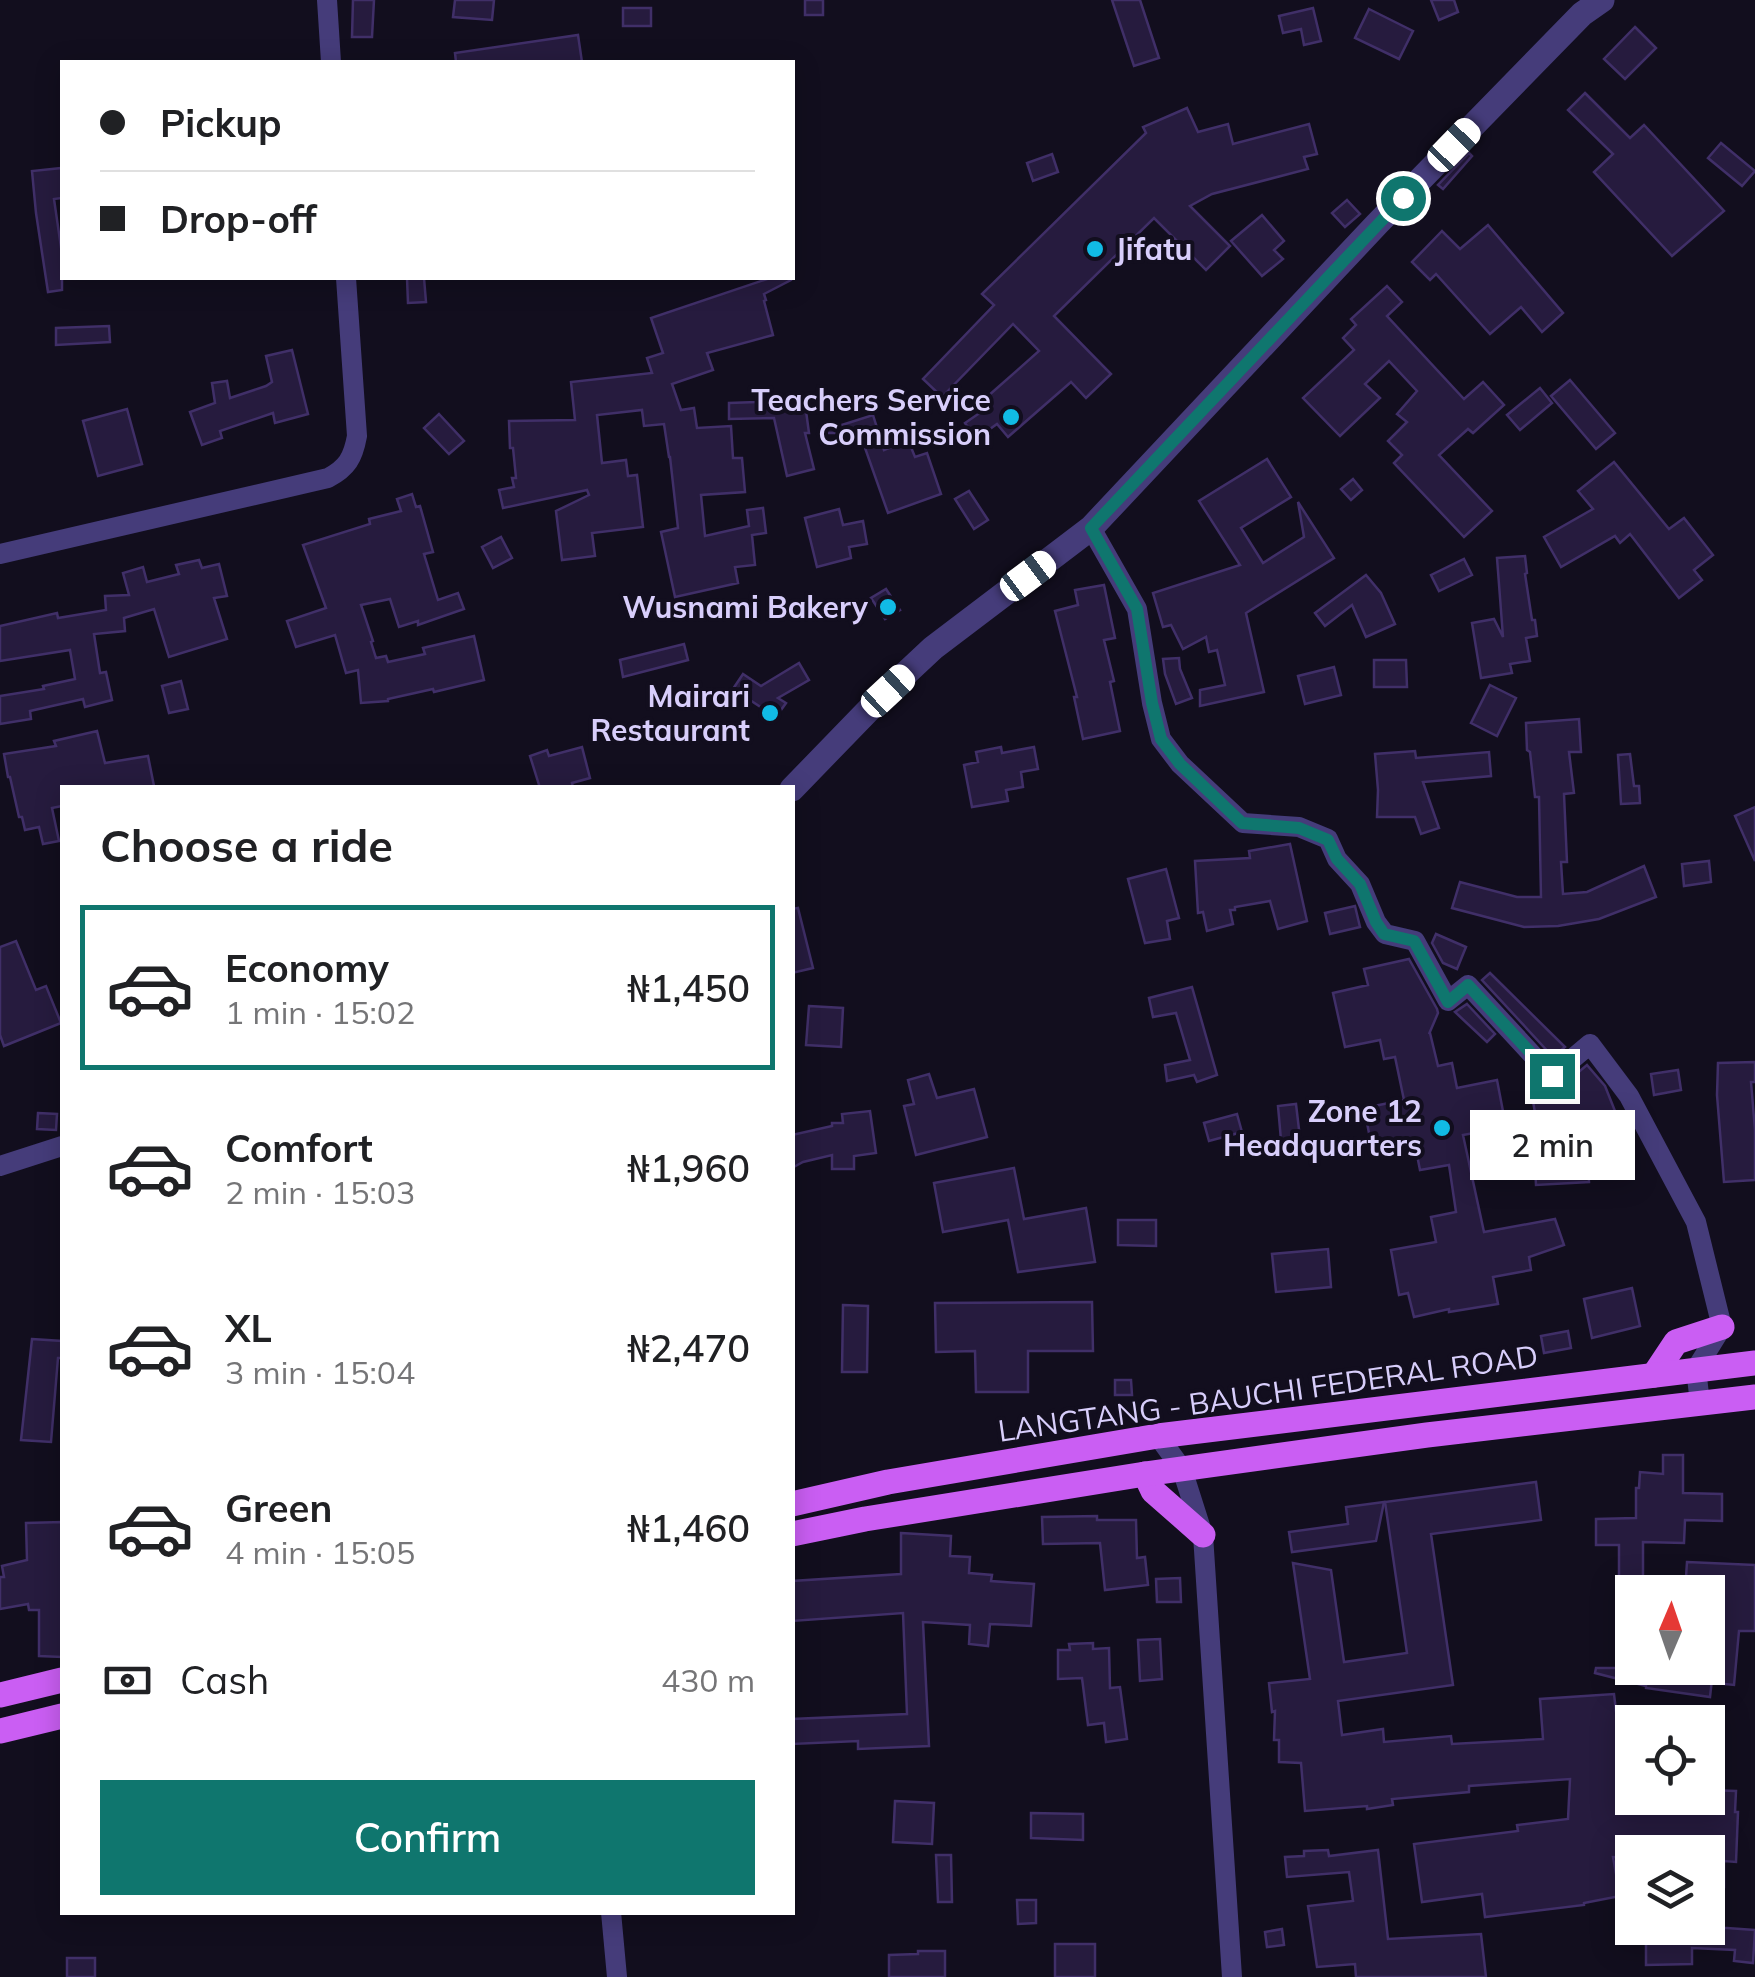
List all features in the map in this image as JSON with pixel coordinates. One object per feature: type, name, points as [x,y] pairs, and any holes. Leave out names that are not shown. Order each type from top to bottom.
[{"type":"main road","points":[[1654,1374],[1676,1342],[1722,1327]]},
{"type":"main road","name":"LANGTANG - BAUCHI FEDERAL ROAD","points":[[795,1503],[888,1482],[1158,1436],[1755,1363]]},
{"type":"main road","points":[[795,1533],[1145,1474],[1426,1435],[1755,1397]]},
{"type":"main road","points":[[1145,1474],[1153,1491],[1203,1535]]},
{"type":"main road","points":[[0,1694],[60,1680]]},
{"type":"main road","points":[[0,1731],[60,1716]]},
{"type":"street","points":[[327,0],[331,60]]},
{"type":"street","points":[[795,786],[933,648],[1091,528],[1377,224],[1591,5]]},
{"type":"street","points":[[0,554],[328,478],[345,469],[357,436],[346,280]]},
{"type":"street","points":[[1091,528],[1137,609],[1156,721],[1161,739],[1180,764],[1242,823],[1299,828],[1328,840],[1337,859],[1360,884],[1384,934],[1414,941],[1448,1002],[1468,985],[1552,1076],[1590,1044],[1629,1096],[1696,1222],[1722,1327],[1696,1369],[1700,1403]]},
{"type":"street","points":[[0,1166],[60,1147]]},
{"type":"street","points":[[1158,1436],[1182,1469],[1203,1535],[1232,1977]]},
{"type":"street","points":[[611,1915],[618,1977]]},
{"type":"building","points":[[353,0],[374,0],[372,37],[352,37]]},
{"type":"building","points":[[455,0],[494,0],[492,20],[453,17]]},
{"type":"building","points":[[805,0],[823,0],[823,15],[805,15]]},
{"type":"building","points":[[1112,0],[1140,0],[1159,58],[1134,66]]},
{"type":"building","points":[[1431,0],[1454,0],[1458,12],[1439,20]]},
{"type":"building","points":[[623,8],[651,8],[651,26],[623,26]]},
{"type":"building","points":[[1313,8],[1321,41],[1304,45],[1301,29],[1283,33],[1279,16]]},
{"type":"building","points":[[1369,9],[1413,31],[1399,59],[1355,38]]},
{"type":"building","points":[[1635,27],[1656,48],[1625,79],[1604,59]]},
{"type":"building","points":[[578,35],[582,60],[456,60],[455,53]]},
{"type":"building","points":[[1585,93],[1630,138],[1644,125],[1724,211],[1672,256],[1594,172],[1613,154],[1568,110]]},
{"type":"building","points":[[1187,108],[1198,132],[1228,124],[1233,144],[1309,124],[1317,154],[1304,157],[1308,169],[1212,194],[1190,206],[1230,246],[1206,270],[1154,218],[1054,316],[1111,374],[1086,398],[1071,382],[1008,437],[997,424],[976,439],[965,423],[984,410],[979,404],[1039,351],[1013,324],[942,397],[923,379],[994,305],[982,294],[1146,133],[1143,127]]},
{"type":"building","points":[[1721,143],[1755,171],[1742,186],[1708,158]]},
{"type":"building","points":[[1469,153],[1472,156],[1443,189],[1438,185]]},
{"type":"building","points":[[1052,154],[1058,172],[1033,181],[1027,163]]},
{"type":"building","points":[[60,168],[60,198],[54,199],[62,290],[48,292],[32,171]]},
{"type":"building","points":[[1347,200],[1360,214],[1345,227],[1332,213]]},
{"type":"building","points":[[1262,215],[1284,241],[1274,250],[1283,259],[1262,276],[1231,241]]},
{"type":"building","points":[[1488,225],[1563,313],[1542,332],[1521,307],[1490,334],[1436,274],[1430,280],[1412,262],[1442,231],[1460,249]]},
{"type":"building","points":[[407,280],[424,280],[426,302],[408,303]]},
{"type":"building","points":[[764,280],[791,280],[764,294],[773,335],[707,353],[713,370],[672,384],[681,410],[694,408],[697,428],[731,426],[733,458],[742,458],[745,492],[701,495],[705,536],[749,526],[747,510],[763,508],[766,533],[752,535],[755,565],[735,567],[738,583],[675,597],[661,532],[678,528],[670,457],[664,424],[644,426],[642,410],[597,415],[602,463],[626,460],[628,476],[637,475],[643,527],[592,533],[595,556],[562,560],[556,511],[589,495],[587,490],[503,508],[499,490],[514,487],[512,478],[516,478],[509,421],[575,420],[571,382],[652,373],[647,358],[663,353],[651,318]]},
{"type":"building","points":[[1387,286],[1402,302],[1387,316],[1464,399],[1483,382],[1504,405],[1473,433],[1468,429],[1439,455],[1492,511],[1464,537],[1394,463],[1402,455],[1388,441],[1407,422],[1397,414],[1417,391],[1389,361],[1365,384],[1380,398],[1340,436],[1303,398],[1354,350],[1343,338],[1356,325],[1351,319]]},
{"type":"building","points":[[109,326],[110,342],[56,345],[56,328]]},
{"type":"building","points":[[292,350],[308,414],[275,423],[273,413],[220,431],[222,438],[202,445],[190,412],[215,403],[212,383],[227,381],[230,398],[266,386],[272,382],[266,356]]},
{"type":"building","points":[[1570,380],[1615,433],[1596,449],[1551,396]]},
{"type":"building","points":[[1540,388],[1552,403],[1520,430],[1507,415]]},
{"type":"building","points":[[804,396],[809,433],[805,433],[814,469],[787,476],[774,418],[729,419],[729,403]]},
{"type":"building","points":[[127,409],[142,464],[98,476],[83,421]]},
{"type":"building","points":[[439,414],[464,441],[449,454],[424,428]]},
{"type":"building","points":[[873,415],[884,450],[908,440],[915,457],[927,453],[941,494],[888,513],[857,433],[826,433]]},
{"type":"building","points":[[1267,459],[1291,497],[1241,528],[1263,563],[1304,537],[1298,502],[1334,558],[1246,613],[1264,692],[1200,706],[1200,690],[1225,685],[1217,650],[1209,652],[1206,637],[1183,649],[1171,625],[1163,627],[1153,593],[1240,565],[1199,501]]},
{"type":"building","points":[[1614,462],[1669,529],[1684,518],[1713,555],[1694,570],[1702,580],[1679,598],[1630,534],[1620,543],[1615,536],[1561,567],[1544,537],[1593,509],[1578,491]]},
{"type":"building","points":[[1353,479],[1362,490],[1351,500],[1341,489]]},
{"type":"building","points":[[969,491],[988,520],[974,529],[955,499]]},
{"type":"building","points":[[412,494],[416,507],[420,506],[433,552],[424,554],[438,600],[458,593],[464,609],[418,625],[418,621],[399,627],[390,599],[361,605],[376,658],[386,656],[388,662],[425,654],[423,648],[474,636],[484,680],[361,703],[358,670],[346,673],[335,635],[296,647],[287,621],[326,608],[303,545],[401,511],[397,499]]},
{"type":"building","points":[[839,509],[843,525],[863,521],[867,544],[849,547],[851,558],[817,567],[805,518]]},
{"type":"building","points":[[501,537],[512,558],[493,568],[482,547]]},
{"type":"building","points":[[1525,556],[1537,636],[1526,638],[1530,661],[1510,664],[1512,673],[1481,678],[1472,623],[1494,619],[1503,637],[1497,558]]},
{"type":"building","points":[[1464,559],[1472,575],[1439,591],[1431,575]]},
{"type":"building","points":[[199,560],[202,568],[219,564],[227,596],[214,598],[227,639],[169,657],[154,609],[124,618],[125,631],[94,634],[100,673],[106,672],[112,700],[85,707],[83,699],[30,711],[31,719],[0,724],[0,696],[75,679],[70,650],[0,661],[0,626],[57,613],[58,618],[106,610],[105,596],[129,595],[123,573],[143,567],[147,582],[179,574],[176,565]]},
{"type":"building","points":[[1366,575],[1381,593],[1395,624],[1366,637],[1352,605],[1325,626],[1315,613]]},
{"type":"building","points":[[1104,585],[1115,638],[1104,640],[1120,731],[1083,739],[1077,697],[1055,611],[1078,605],[1075,590]]},
{"type":"building","points":[[886,589],[900,610],[885,619],[871,598]]},
{"type":"building","points":[[684,644],[688,660],[623,677],[620,660]]},
{"type":"building","points":[[1179,658],[1192,698],[1176,704],[1163,659]]},
{"type":"building","points":[[1374,660],[1406,660],[1407,687],[1374,687]]},
{"type":"building","points":[[799,663],[809,680],[778,698],[786,703],[776,717],[733,689],[743,674],[761,686]]},
{"type":"building","points":[[1334,667],[1341,695],[1305,704],[1298,676]]},
{"type":"building","points":[[181,681],[188,709],[169,713],[162,686]]},
{"type":"building","points":[[1490,685],[1516,698],[1497,736],[1471,723]]},
{"type":"building","points":[[1579,719],[1581,752],[1569,752],[1574,793],[1564,794],[1567,862],[1561,862],[1563,894],[1587,892],[1644,866],[1656,897],[1599,919],[1558,926],[1524,927],[1452,908],[1460,882],[1517,897],[1541,897],[1539,797],[1535,797],[1526,723]]},
{"type":"building","points":[[97,731],[105,763],[148,756],[154,785],[60,785],[60,806],[52,808],[59,841],[43,844],[39,827],[25,830],[19,817],[4,754],[56,746],[54,741]]},
{"type":"building","points":[[582,747],[590,778],[572,785],[539,785],[530,756],[547,750],[549,756]]},
{"type":"building","points":[[1001,747],[1002,753],[1034,747],[1038,769],[1021,772],[1023,787],[1006,790],[1008,801],[972,807],[964,765],[978,762],[976,752]]},
{"type":"building","points":[[1415,751],[1416,758],[1489,752],[1491,776],[1423,782],[1439,828],[1421,834],[1415,817],[1377,817],[1375,754]]},
{"type":"building","points":[[1630,754],[1640,803],[1621,804],[1618,755]]},
{"type":"building","points":[[1755,807],[1755,861],[1735,816]]},
{"type":"building","points":[[1290,844],[1307,921],[1278,929],[1270,901],[1235,907],[1230,910],[1233,924],[1207,931],[1203,912],[1198,913],[1195,861],[1250,858],[1249,851]]},
{"type":"building","points":[[1709,861],[1711,882],[1684,886],[1682,864]]},
{"type":"building","points":[[1166,869],[1179,918],[1167,921],[1170,939],[1145,943],[1128,879]]},
{"type":"building","points":[[1355,906],[1360,927],[1330,934],[1325,913]]},
{"type":"building","points":[[798,908],[813,968],[795,972]]},
{"type":"building","points":[[1436,934],[1466,947],[1457,969],[1443,963],[1432,943]]},
{"type":"building","points":[[16,941],[36,990],[46,986],[60,1021],[4,1046],[0,1035],[0,947]]},
{"type":"building","points":[[1409,959],[1437,1009],[1429,1034],[1438,1066],[1452,1063],[1457,1088],[1497,1080],[1506,1127],[1463,1135],[1484,1232],[1555,1219],[1564,1245],[1529,1257],[1531,1270],[1493,1277],[1498,1304],[1414,1317],[1408,1293],[1399,1295],[1391,1250],[1436,1242],[1431,1217],[1456,1212],[1449,1165],[1420,1170],[1415,1145],[1373,1153],[1364,1108],[1404,1100],[1395,1057],[1384,1059],[1380,1040],[1345,1047],[1333,993],[1368,985],[1364,969]]},
{"type":"building","points":[[1490,973],[1565,1047],[1553,1057],[1482,980]]},
{"type":"building","points":[[1192,987],[1217,1075],[1197,1082],[1194,1075],[1167,1081],[1165,1065],[1190,1060],[1176,1013],[1153,1017],[1149,998]]},
{"type":"building","points":[[1467,1004],[1495,1034],[1487,1042],[1455,1012]]},
{"type":"building","points":[[809,1006],[843,1008],[841,1047],[806,1045]]},
{"type":"building","points":[[1755,1062],[1755,1082],[1751,1082],[1755,1180],[1724,1182],[1718,1063]]},
{"type":"building","points":[[1587,1065],[1605,1086],[1617,1116],[1603,1122],[1610,1149],[1595,1152],[1597,1159],[1588,1161],[1589,1182],[1536,1185],[1535,1165],[1518,1165],[1518,1143],[1540,1143],[1532,1095],[1574,1084],[1569,1080]]},
{"type":"building","points":[[1678,1070],[1681,1090],[1654,1095],[1651,1074]]},
{"type":"building","points":[[929,1074],[937,1098],[974,1089],[987,1137],[916,1155],[904,1106],[914,1104],[908,1080]]},
{"type":"building","points":[[1296,1104],[1300,1138],[1281,1140],[1278,1106]]},
{"type":"building","points":[[870,1111],[876,1153],[854,1156],[854,1169],[832,1169],[832,1155],[795,1166],[795,1134],[843,1123],[842,1114]]},
{"type":"building","points":[[38,1113],[57,1114],[56,1130],[37,1129]]},
{"type":"building","points":[[1237,1114],[1242,1132],[1209,1141],[1204,1123]]},
{"type":"building","points":[[1014,1168],[1024,1219],[1086,1208],[1095,1262],[1018,1272],[1008,1220],[943,1232],[934,1183]]},
{"type":"building","points":[[1118,1220],[1156,1220],[1156,1246],[1118,1245]]},
{"type":"building","points":[[1328,1249],[1331,1287],[1276,1292],[1272,1254]]},
{"type":"building","points":[[1632,1288],[1640,1326],[1592,1338],[1584,1299]]},
{"type":"building","points":[[1092,1302],[1093,1351],[1028,1351],[1028,1392],[976,1392],[975,1351],[936,1352],[935,1303]]},
{"type":"building","points":[[843,1305],[868,1306],[867,1372],[842,1372]]},
{"type":"building","points":[[1568,1331],[1571,1348],[1544,1353],[1541,1336]]},
{"type":"building","points":[[32,1339],[60,1341],[51,1442],[21,1440]]},
{"type":"building","points":[[1115,1380],[1131,1380],[1132,1395],[1115,1395]]},
{"type":"building","points":[[1663,1455],[1683,1455],[1683,1493],[1722,1494],[1722,1521],[1685,1520],[1684,1543],[1643,1542],[1643,1575],[1619,1575],[1619,1545],[1596,1545],[1596,1519],[1636,1518],[1640,1472],[1663,1474]]},
{"type":"building","points":[[1536,1482],[1541,1520],[1431,1534],[1453,1685],[1338,1701],[1342,1735],[1383,1729],[1384,1742],[1451,1736],[1452,1744],[1543,1739],[1540,1699],[1614,1694],[1615,1815],[1725,1815],[1725,1791],[1736,1791],[1736,1862],[1725,1861],[1725,1835],[1615,1835],[1615,1897],[1584,1905],[1485,1917],[1482,1894],[1422,1902],[1414,1844],[1518,1831],[1517,1825],[1568,1819],[1570,1779],[1469,1786],[1469,1792],[1392,1799],[1393,1805],[1367,1809],[1305,1811],[1301,1763],[1279,1762],[1269,1683],[1310,1679],[1293,1563],[1331,1570],[1344,1662],[1407,1653],[1385,1502]]},
{"type":"building","points":[[1384,1502],[1376,1541],[1292,1552],[1289,1532],[1348,1524],[1346,1507]]},
{"type":"building","points":[[1097,1516],[1097,1520],[1136,1520],[1137,1558],[1145,1557],[1148,1585],[1105,1590],[1100,1543],[1043,1544],[1042,1517]]},
{"type":"building","points":[[60,1522],[60,1657],[39,1656],[39,1610],[29,1610],[28,1604],[0,1609],[2,1566],[27,1560],[26,1523]]},
{"type":"building","points":[[901,1533],[951,1536],[950,1556],[970,1557],[969,1573],[992,1575],[991,1581],[1034,1584],[1031,1626],[990,1624],[988,1646],[969,1644],[970,1625],[923,1622],[929,1746],[858,1749],[858,1741],[795,1744],[795,1719],[907,1714],[903,1613],[795,1621],[795,1581],[901,1574]]},
{"type":"building","points":[[1687,1562],[1755,1565],[1755,1631],[1739,1631],[1734,1685],[1725,1684],[1725,1575],[1686,1575]]},
{"type":"building","points":[[1180,1578],[1181,1602],[1157,1602],[1156,1579]]},
{"type":"building","points":[[1160,1639],[1162,1679],[1140,1681],[1138,1640]]},
{"type":"building","points":[[1093,1643],[1093,1649],[1109,1648],[1110,1688],[1120,1687],[1127,1739],[1106,1742],[1104,1723],[1088,1725],[1082,1678],[1058,1679],[1058,1650],[1070,1650],[1069,1644]]},
{"type":"building","points":[[1596,1668],[1615,1668],[1615,1678],[1595,1673]]},
{"type":"building","points":[[1642,1685],[1711,1685],[1710,1697]]},
{"type":"building","points":[[895,1801],[934,1803],[932,1844],[893,1842]]},
{"type":"building","points":[[1031,1813],[1083,1814],[1083,1840],[1031,1838]]},
{"type":"building","points":[[1328,1850],[1329,1856],[1378,1850],[1388,1939],[1481,1934],[1486,1977],[1356,1977],[1355,1964],[1317,1967],[1308,1906],[1353,1901],[1349,1872],[1287,1877],[1285,1857]]},
{"type":"building","points":[[936,1855],[951,1855],[952,1902],[938,1902]]},
{"type":"building","points":[[1017,1900],[1036,1900],[1036,1923],[1018,1924]]},
{"type":"building","points":[[1725,1928],[1755,1930],[1753,1963],[1734,1961],[1735,1950],[1692,1948],[1692,1964],[1646,1965],[1646,1945],[1725,1945]]},
{"type":"building","points":[[1282,1929],[1284,1945],[1267,1947],[1265,1932]]},
{"type":"building","points":[[1055,1944],[1095,1944],[1095,1977],[1055,1977]]},
{"type":"building","points":[[945,1951],[945,1977],[889,1977],[889,1955]]},
{"type":"building","points":[[67,1958],[95,1958],[95,1977],[67,1977]]},
{"type":"place","name":"Jifatu","points":[[1095,249]]},
{"type":"place","name":"Teachers Service Commission","points":[[1011,417]]},
{"type":"place","name":"Wusnami Bakery","points":[[888,607]]},
{"type":"place","name":"Mairari Restaurant","points":[[770,713]]},
{"type":"place","name":"Zone 12 Headquarters","points":[[1442,1128]]},
{"type":"route","points":[[1403,198],[1091,528],[1137,609],[1161,739],[1180,764],[1242,823],[1299,828],[1328,840],[1337,859],[1360,884],[1384,934],[1414,941],[1448,1002],[1468,985],[1552,1076]]}]
